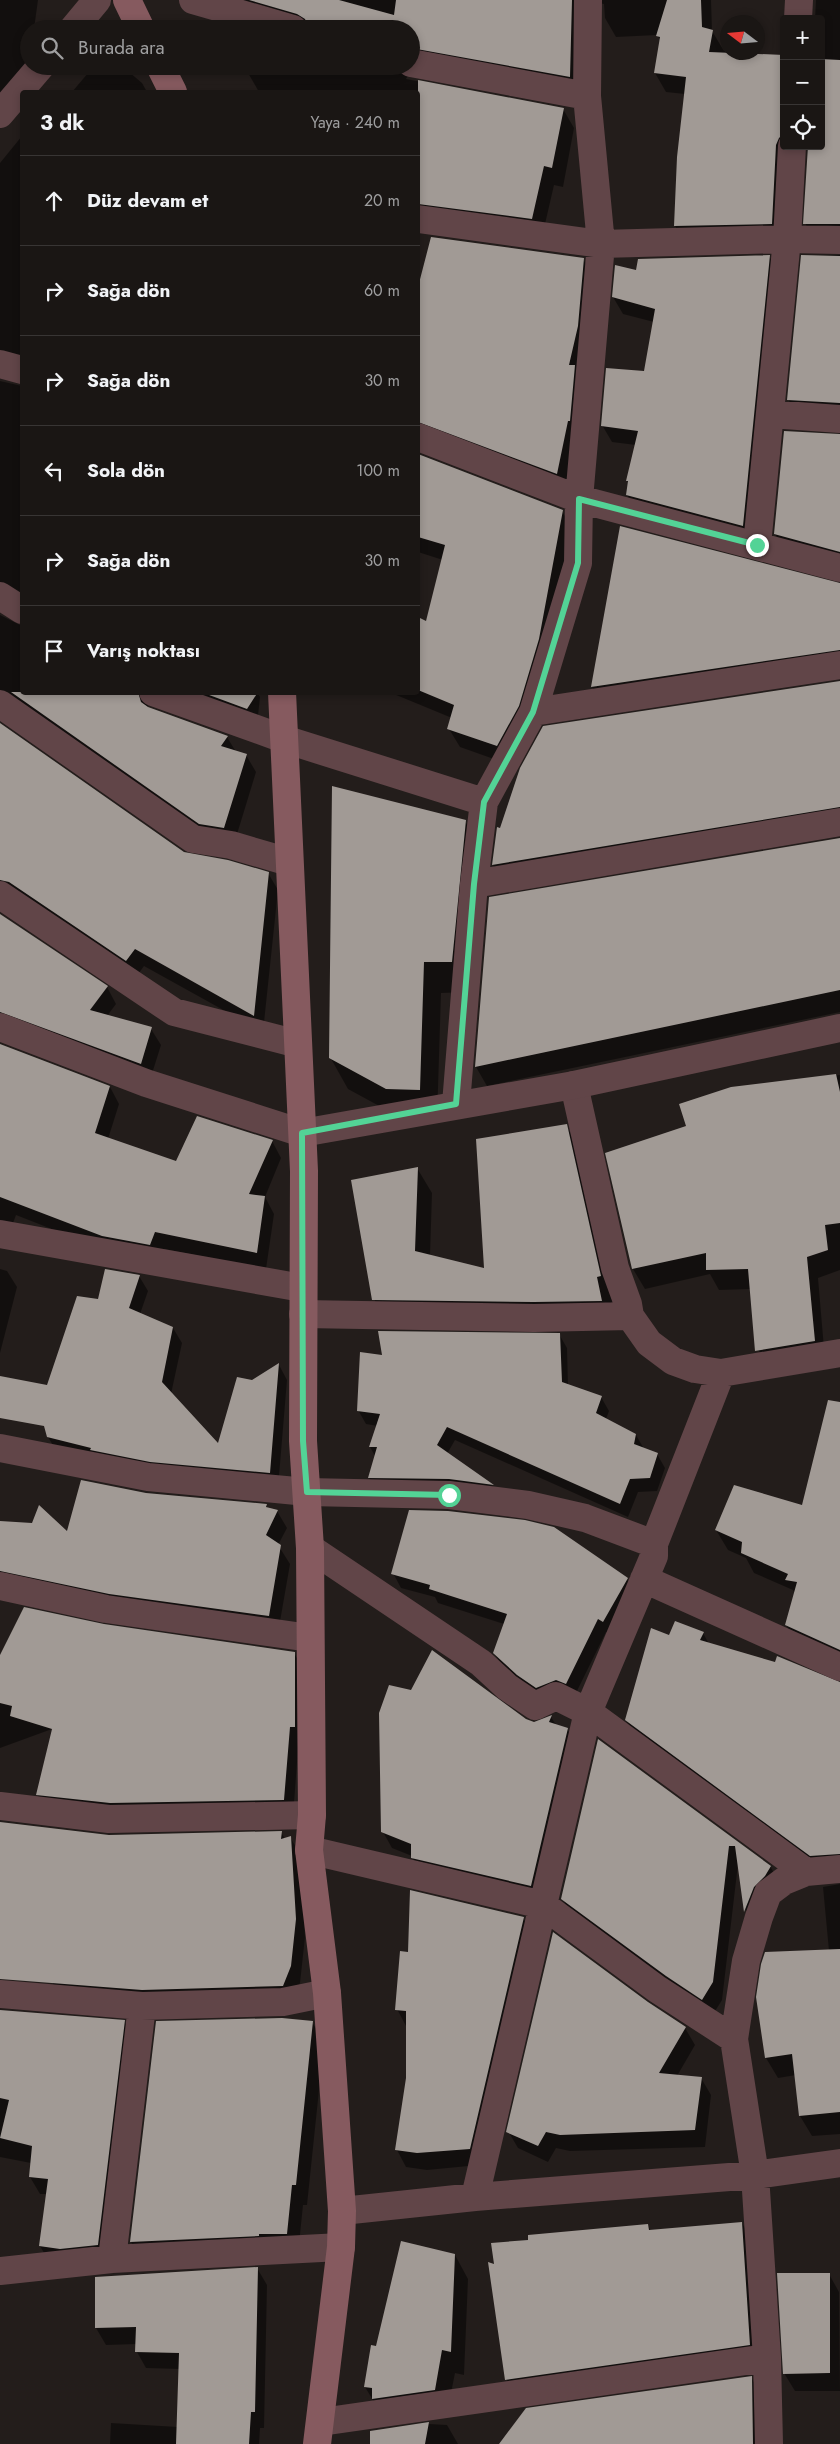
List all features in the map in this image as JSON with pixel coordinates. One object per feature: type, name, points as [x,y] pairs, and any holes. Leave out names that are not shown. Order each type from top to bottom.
[{"type":"main road","points":[[127,0],[137,20]]},
{"type":"main road","points":[[164,75],[172,90]]},
{"type":"main road","points":[[282,695],[302,1133],[303,1441],[310,1548],[312,1815],[309,1850],[328,1993],[342,2210],[341,2247],[319,2433]]},
{"type":"street","points":[[80,20],[97,0]]},
{"type":"street","points":[[193,0],[262,20]]},
{"type":"street","points":[[456,1104],[474,884],[484,802],[533,712],[578,563],[579,499],[601,244],[587,96],[588,0]]},
{"type":"street","points":[[798,15],[799,0]]},
{"type":"street","points":[[420,65],[587,96]]},
{"type":"street","points":[[20,90],[33,75]]},
{"type":"street","points":[[0,114],[20,91]]},
{"type":"street","points":[[757,545],[787,239],[792,150]]},
{"type":"street","points":[[420,219],[601,244],[787,239],[840,240]]},
{"type":"street","points":[[0,364],[20,369]]},
{"type":"street","points":[[770,414],[840,418]]},
{"type":"street","points":[[420,438],[579,499],[840,568]]},
{"type":"street","points":[[0,596],[20,609]]},
{"type":"street","points":[[533,712],[840,664]]},
{"type":"street","points":[[161,695],[284,739],[484,802]]},
{"type":"street","points":[[0,704],[193,839],[232,845],[289,862]]},
{"type":"street","points":[[474,884],[840,822]]},
{"type":"street","points":[[0,895],[174,1012],[298,1044]]},
{"type":"street","points":[[0,1027],[146,1083],[302,1133],[456,1104],[574,1085],[840,1028]]},
{"type":"street","points":[[574,1085],[615,1268],[628,1304],[630,1316],[649,1343],[673,1361],[695,1369],[721,1373],[840,1353]]},
{"type":"street","points":[[0,1234],[303,1301],[534,1318],[630,1316]]},
{"type":"street","points":[[475,2197],[588,1712],[654,1556],[654,1544],[721,1373]]},
{"type":"street","points":[[0,1448],[148,1477],[307,1492],[449,1495],[528,1505],[585,1518],[654,1544]]},
{"type":"street","points":[[310,1548],[481,1663],[507,1687],[535,1706],[556,1696],[588,1712],[806,1872]]},
{"type":"street","points":[[644,1579],[840,1667]]},
{"type":"street","points":[[0,1586],[106,1609],[310,1638]]},
{"type":"street","points":[[0,1806],[109,1819],[312,1815]]},
{"type":"street","points":[[309,1850],[543,1905],[657,1989],[734,2038]]},
{"type":"street","points":[[769,2444],[767,2358],[755,2175],[734,2038],[746,1961],[768,1893],[784,1881],[806,1872],[840,1869]]},
{"type":"street","points":[[0,1994],[142,2006],[282,2002],[328,1993]]},
{"type":"street","points":[[112,2259],[142,2006]]},
{"type":"street","points":[[342,2210],[475,2197],[755,2175],[840,2163]]},
{"type":"street","points":[[0,2271],[112,2259],[341,2247]]},
{"type":"street","points":[[319,2433],[767,2358]]},
{"type":"building","points":[[249,0],[339,0],[394,15],[396,0],[572,0],[570,77],[420,50],[420,20],[305,20],[297,14]]},
{"type":"building","points":[[667,0],[701,0],[702,27],[713,30],[709,52],[720,52],[720,60],[765,60],[765,54],[780,55],[780,137],[776,145],[772,224],[674,226],[677,157],[686,77],[654,73],[660,37],[656,36]]},
{"type":"building","points":[[825,59],[840,60],[840,224],[803,224],[808,150],[825,150]]},
{"type":"building","points":[[418,80],[564,108],[552,168],[544,166],[532,219],[420,204],[420,90],[418,90]]},
{"type":"building","points":[[431,237],[584,258],[578,326],[569,365],[575,365],[570,421],[568,421],[557,474],[420,423],[420,279]]},
{"type":"building","points":[[770,255],[743,526],[626,495],[628,481],[626,481],[638,431],[601,426],[606,368],[644,371],[655,309],[612,297],[615,265],[636,270],[638,259]]},
{"type":"building","points":[[801,255],[840,256],[840,403],[787,400]]},
{"type":"building","points":[[784,431],[840,434],[840,552],[774,534]]},
{"type":"building","points":[[420,455],[563,510],[539,639],[519,706],[497,746],[447,729],[454,705],[420,691],[420,618],[426,621],[445,545],[420,538]]},
{"type":"building","points":[[620,526],[840,583],[840,650],[591,687]]},
{"type":"building","points":[[840,681],[840,807],[492,865],[497,827],[500,828],[520,768],[543,726]]},
{"type":"building","points":[[11,692],[20,692],[20,695],[139,695],[141,702],[148,707],[228,736],[221,746],[247,754],[224,828],[199,824]]},
{"type":"building","points":[[209,695],[256,695],[247,709]]},
{"type":"building","points":[[0,723],[184,852],[228,860],[269,872],[254,1016],[135,949],[126,961],[9,882],[0,880]]},
{"type":"building","points":[[332,786],[466,820],[452,962],[424,962],[420,1090],[386,1089],[329,1058]]},
{"type":"building","points":[[840,838],[840,990],[475,1067],[489,897]]},
{"type":"building","points":[[0,914],[108,986],[90,1010],[152,1027],[141,1064],[0,1012]]},
{"type":"building","points":[[0,1044],[110,1086],[95,1133],[176,1161],[197,1116],[273,1140],[249,1194],[265,1196],[257,1253],[155,1232],[150,1245],[102,1236],[0,1197]]},
{"type":"building","points":[[836,1074],[840,1092],[840,1223],[825,1225],[828,1250],[807,1257],[815,1341],[755,1351],[748,1269],[706,1270],[706,1253],[632,1269],[605,1153],[686,1126],[679,1104],[731,1087]]},
{"type":"building","points":[[567,1124],[601,1276],[597,1277],[602,1301],[372,1300],[351,1180],[418,1167],[415,1251],[484,1268],[476,1139]]},
{"type":"building","points":[[105,1269],[140,1275],[129,1308],[173,1327],[162,1382],[218,1443],[237,1377],[252,1380],[279,1363],[270,1473],[150,1462],[90,1450],[91,1448],[47,1437],[44,1426],[0,1418],[0,1376],[47,1385],[77,1296],[98,1299]]},
{"type":"building","points":[[378,1331],[560,1333],[562,1382],[602,1396],[596,1413],[636,1434],[634,1444],[658,1453],[650,1478],[630,1479],[620,1504],[447,1427],[437,1445],[494,1485],[449,1479],[368,1478],[377,1447],[369,1447],[380,1414],[357,1411],[360,1352],[382,1355]]},
{"type":"building","points":[[828,1400],[840,1402],[840,1650],[785,1625],[797,1582],[785,1580],[788,1574],[741,1553],[742,1542],[715,1530],[734,1485],[802,1505]]},
{"type":"building","points":[[81,1480],[146,1493],[267,1504],[266,1507],[278,1510],[266,1535],[281,1545],[269,1616],[109,1594],[0,1571],[0,1521],[32,1523],[39,1505],[67,1531]]},
{"type":"building","points":[[409,1510],[448,1511],[525,1520],[554,1527],[628,1578],[603,1622],[598,1619],[566,1684],[556,1680],[536,1688],[517,1675],[493,1653],[507,1614],[429,1589],[430,1585],[391,1574]]},
{"type":"building","points":[[24,1607],[104,1624],[295,1652],[295,1727],[290,1727],[284,1800],[110,1803],[36,1795],[52,1729],[10,1716],[12,1706],[0,1703],[0,1655]]},
{"type":"building","points":[[675,1621],[704,1632],[700,1640],[775,1662],[777,1656],[840,1682],[840,1854],[810,1856],[625,1720],[651,1628],[669,1635]]},
{"type":"building","points":[[432,1650],[526,1719],[534,1722],[552,1715],[549,1722],[568,1728],[531,1886],[411,1858],[411,1844],[381,1832],[379,1713],[389,1685],[411,1690]]},
{"type":"building","points":[[598,1739],[771,1866],[765,1876],[754,1887],[744,1912],[735,1846],[729,1846],[713,1982],[702,2000],[561,1899]]},
{"type":"building","points":[[0,1822],[109,1835],[282,1831],[281,1839],[291,1836],[296,1919],[291,1966],[283,1986],[142,1990],[0,1979]]},
{"type":"building","points":[[410,1890],[524,1917],[470,2149],[417,2153],[395,2150],[406,2078],[406,2011],[395,2010],[400,1951],[408,1952]]},
{"type":"building","points":[[553,1932],[648,2002],[686,2027],[659,2073],[702,2077],[695,2130],[560,2135],[546,2132],[538,2146],[506,2132]]},
{"type":"building","points":[[840,1949],[840,2112],[799,2116],[792,2054],[765,2058],[756,1997],[761,1964],[765,1952]]},
{"type":"building","points":[[0,2010],[125,2020],[98,2245],[60,2249],[39,2246],[48,2179],[29,2177],[32,2146],[0,2138],[9,2100],[0,2098]]},
{"type":"building","points":[[282,2018],[313,2021],[296,2185],[292,2185],[287,2234],[130,2242],[156,2021]]},
{"type":"building","points":[[742,2222],[750,2345],[505,2380],[488,2262],[494,2264],[491,2243],[528,2240],[528,2235],[648,2224],[649,2230]]},
{"type":"building","points":[[401,2241],[455,2254],[451,2352],[442,2350],[435,2390],[372,2399],[372,2388],[364,2387],[371,2345],[376,2346]]},
{"type":"building","points":[[258,2267],[255,2412],[251,2412],[249,2444],[176,2444],[179,2353],[135,2352],[136,2327],[95,2328],[95,2277]]},
{"type":"building","points":[[777,2273],[830,2273],[830,2373],[783,2374]]},
{"type":"building","points":[[752,2376],[753,2444],[499,2444],[526,2408]]},
{"type":"building","points":[[429,2422],[425,2444],[370,2444],[370,2431]]},
{"type":"route","points":[[449,1495],[307,1492],[303,1441],[302,1288],[304,1171],[302,1133],[456,1104],[474,884],[484,802],[533,712],[578,563],[579,499],[757,545]]}]
